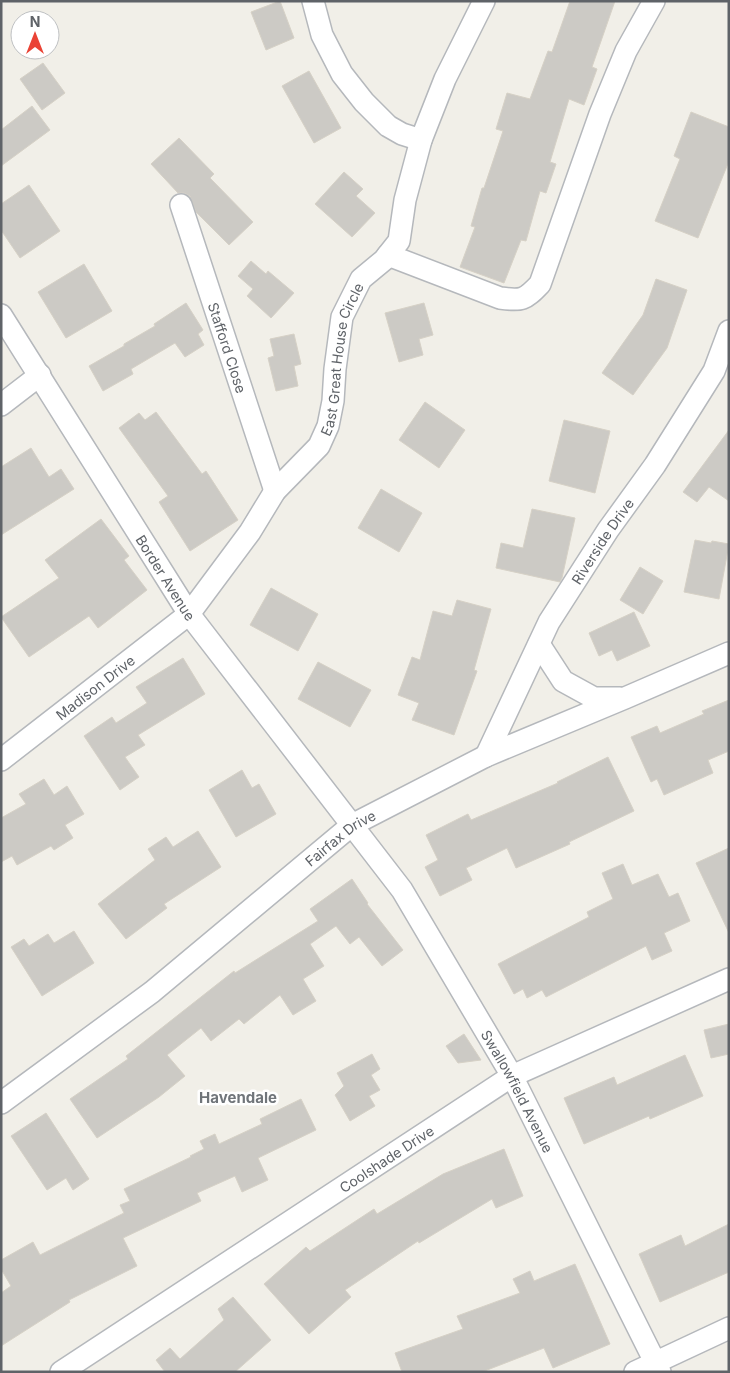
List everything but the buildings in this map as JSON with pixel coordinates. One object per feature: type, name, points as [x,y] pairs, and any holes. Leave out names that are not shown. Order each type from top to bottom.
[{"type":"street","points":[[313,1],[322,36],[342,74],[388,126],[402,134],[421,140]]},
{"type":"street","name":"East Great House Circle","points":[[189,614],[250,532],[274,491],[319,446],[328,426],[334,401],[335,369],[342,317],[361,279],[388,255],[399,241],[405,200],[421,140],[445,79],[484,1]]},
{"type":"street","points":[[388,255],[500,298],[519,300],[527,297],[540,284],[600,114],[626,51],[654,1]]},
{"type":"street","name":"Stafford Close","points":[[181,205],[274,491]]},
{"type":"street","name":"Border Avenue","points":[[1,315],[189,614],[352,825]]},
{"type":"street","name":"Riverside Drive","points":[[486,756],[554,613],[608,530],[721,369],[729,331]]},
{"type":"street","points":[[1,406],[40,375]]},
{"type":"street","name":"Madison Drive","points":[[1,760],[189,614]]},
{"type":"street","points":[[539,644],[563,681],[594,698],[625,698]]},
{"type":"street","name":"Fairfax Drive","points":[[1,1103],[152,992],[352,825],[486,756],[729,653]]},
{"type":"street","name":"Swallowfield Avenue","points":[[352,825],[402,890],[512,1076],[658,1367]]},
{"type":"street","name":"Coolshade Drive","points":[[62,1372],[512,1076],[729,979]]},
{"type":"street","points":[[635,1372],[658,1367],[729,1328]]},
{"type":"district","name":"Havendale","points":[[238,1097]]}]
